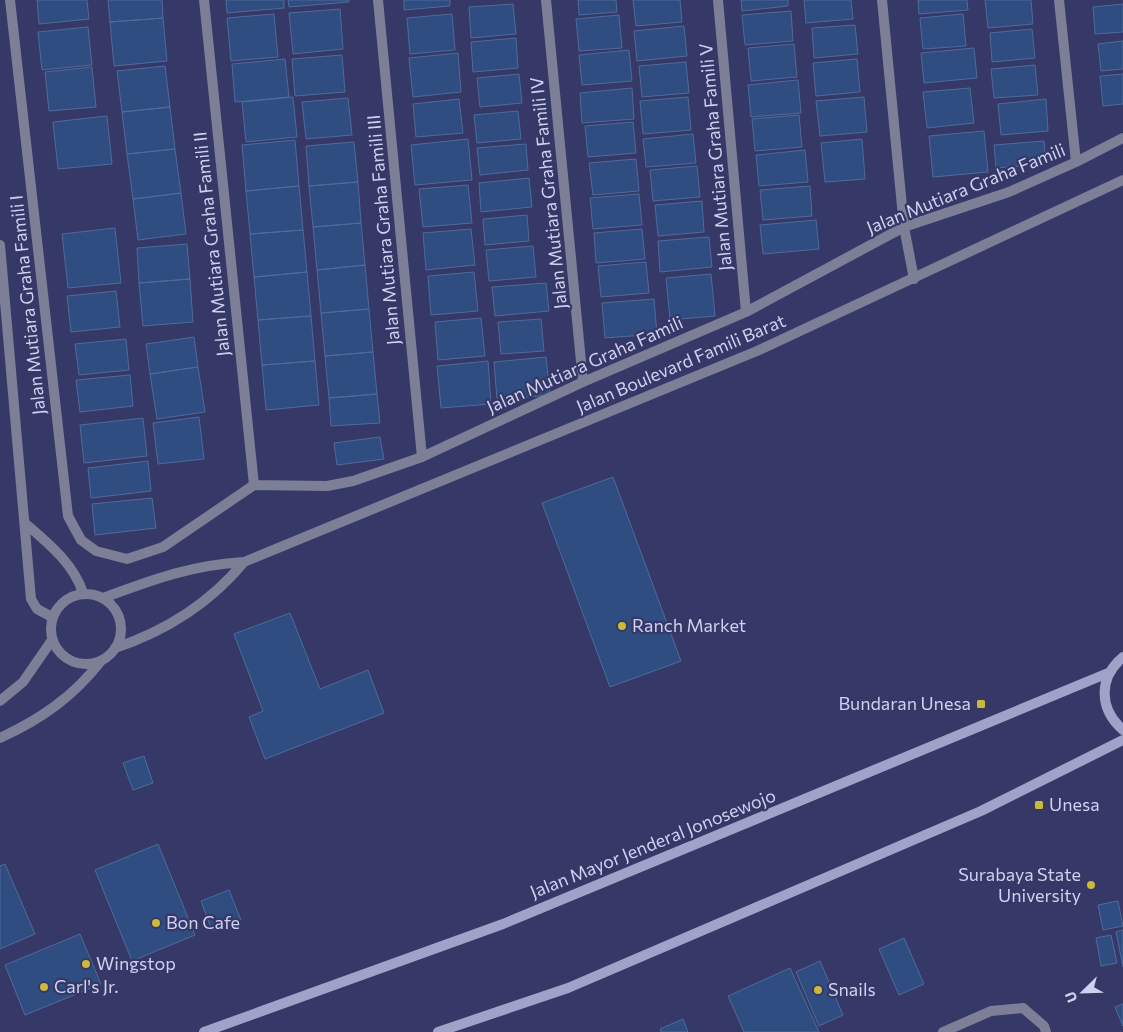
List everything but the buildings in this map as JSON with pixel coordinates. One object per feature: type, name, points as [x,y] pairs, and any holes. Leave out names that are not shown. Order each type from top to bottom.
[{"type":"main road","points":[[1123,657],[1108,673],[1104,685],[1105,704],[1113,721],[1123,730]]},
{"type":"main road","name":"Jalan Mayor Jenderal Jonosewojo","points":[[204,1032],[502,924],[1108,673]]},
{"type":"main road","points":[[438,1032],[577,984],[982,811],[1123,740]]},
{"type":"street","name":"Jalan Mutiara Graha Famili I","points":[[10,0],[68,516],[81,540],[96,551],[127,559],[163,547],[254,485]]},
{"type":"street","name":"Jalan Mutiara Graha Famili II","points":[[204,0],[254,485]]},
{"type":"street","name":"Jalan Mutiara Graha Famili III","points":[[378,0],[422,457]]},
{"type":"street","name":"Jalan Mutiara Graha Famili IV","points":[[546,0],[583,382]]},
{"type":"street","name":"Jalan Mutiara Graha Famili V","points":[[718,0],[746,312]]},
{"type":"street","points":[[882,0],[904,227],[914,279]]},
{"type":"street","points":[[1060,0],[1076,162]]},
{"type":"street","name":"Jalan Mutiara Graha Famili","points":[[254,485],[327,486],[353,481],[422,457],[583,382],[746,312],[904,227],[1009,192],[1076,162],[1123,138]]},
{"type":"street","name":"Jalan Boulevard Famili Barat","points":[[103,598],[186,569],[211,564],[244,562],[757,351],[1123,180]]},
{"type":"street","points":[[0,245],[26,524],[31,599],[37,609],[52,617]]},
{"type":"street","points":[[26,524],[50,544],[78,579],[83,593]]},
{"type":"street","name":"Jalan Boulevard Famili Barat","points":[[116,648],[160,630],[203,604],[228,581],[244,562]]},
{"type":"street","points":[[0,738],[55,709],[85,682],[101,661],[116,648],[121,635],[120,620],[114,607],[103,598],[83,593],[64,601],[52,617],[52,640],[58,651],[67,659],[79,664],[101,661]]},
{"type":"street","points":[[0,701],[23,682],[52,640]]},
{"type":"street","points":[[943,1032],[991,1011],[1023,1008],[1044,1026],[1046,1032]]},
{"type":"place","name":"Ranch Market","points":[[622,626]]},
{"type":"place","name":"Bundaran Unesa","points":[[981,704]]},
{"type":"place","name":"Unesa","points":[[1039,805]]},
{"type":"place","name":"Surabaya State University","points":[[1091,885]]},
{"type":"place","name":"Bon Cafe","points":[[156,923]]},
{"type":"place","name":"Wingstop","points":[[86,964]]},
{"type":"place","name":"Carl's Jr.","points":[[44,987]]},
{"type":"place","name":"Snails","points":[[818,990]]}]
